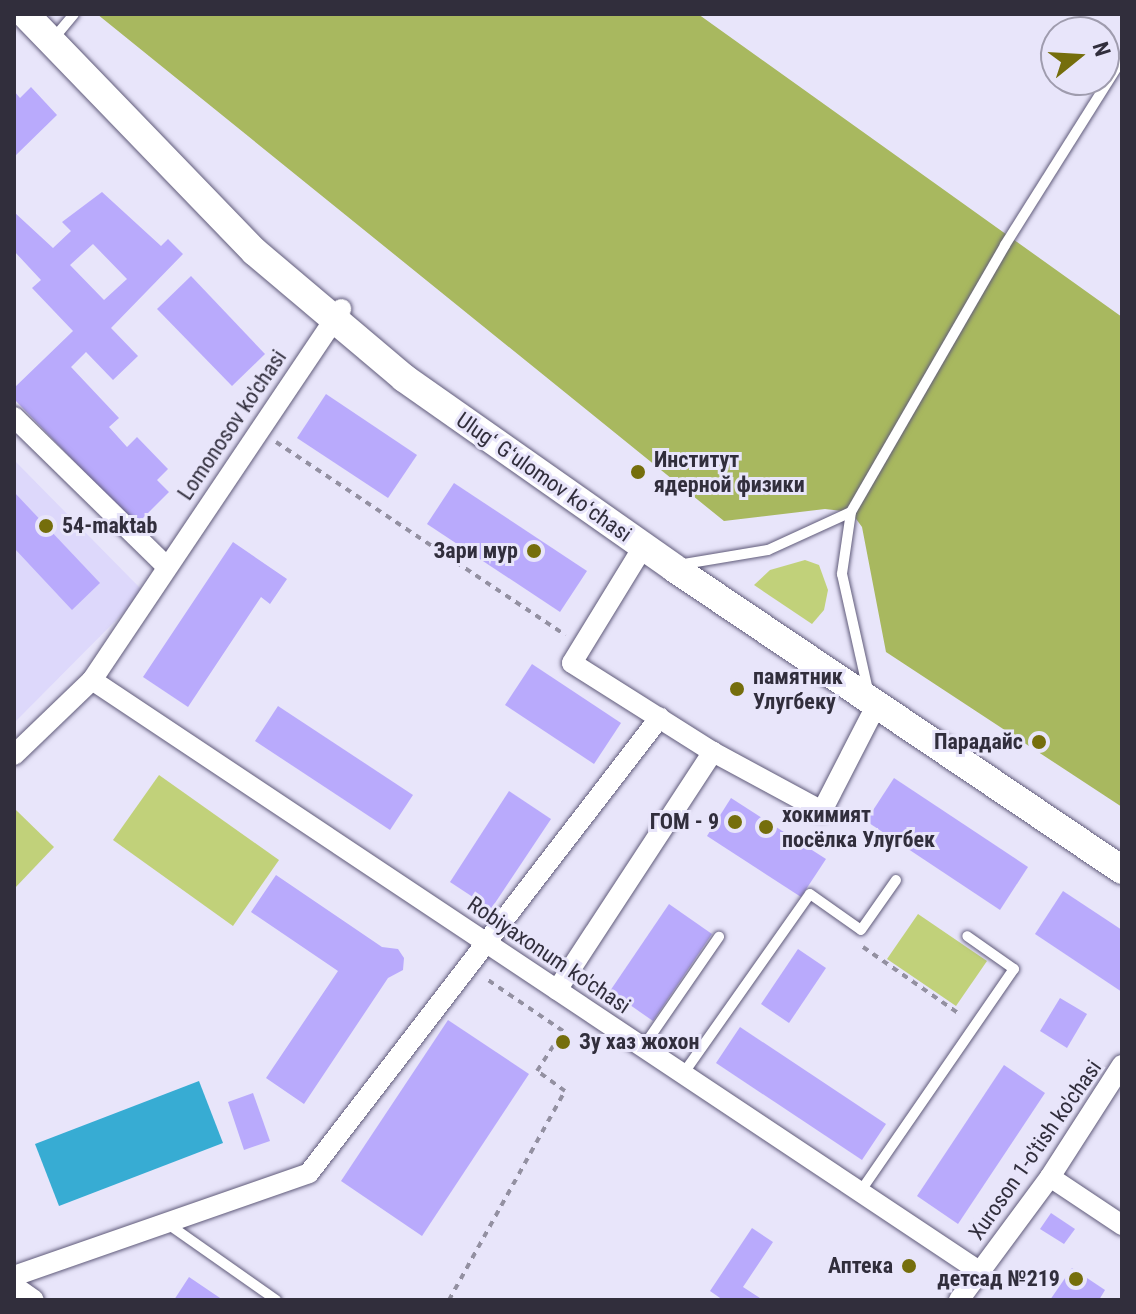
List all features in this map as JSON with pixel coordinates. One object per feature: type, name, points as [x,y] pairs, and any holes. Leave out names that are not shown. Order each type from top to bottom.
[{"type":"main road","name":"Ulugʻ Gʻulomov koʻchasi","points":[[25,14],[221,218],[337,315],[643,547],[681,564]]},
{"type":"main road","name":"Ulugʻ Gʻulomov koʻchasi","points":[[58,20],[337,315],[681,564],[1122,870]]},
{"type":"main road","name":"Ulugʻ Gʻulomov koʻchasi","points":[[870,695],[1122,853]]},
{"type":"street","name":"Lomonosov ko'chasi","points":[[14,755],[92,680],[337,315]]},
{"type":"street","points":[[14,417],[166,566]]},
{"type":"street","points":[[643,547],[572,663],[713,752],[822,811],[870,695]]},
{"type":"street","name":"Robiyaxonum ko'chasi","points":[[92,680],[979,1271]]},
{"type":"street","points":[[14,1276],[309,1173],[489,944],[660,717]]},
{"type":"street","points":[[557,990],[713,752]]},
{"type":"street","name":"Хuroson 1-o'tish ko'chasi","points":[[959,1300],[1050,1177],[1122,1065]]},
{"type":"street","points":[[1050,1177],[1122,1225]]},
{"type":"street","points":[[14,1286],[34,1300]]},
{"type":"lane","points":[[870,695],[842,574],[851,512],[1005,245],[1122,59]]},
{"type":"lane","points":[[681,564],[768,550],[851,512]]},
{"type":"lane","points":[[683,1074],[810,894],[861,930],[896,880]]},
{"type":"lane","points":[[860,1192],[1014,969],[967,936]]},
{"type":"lane","points":[[643,1047],[719,937]]},
{"type":"lane","points":[[166,1223],[276,1300]]},
{"type":"path","points":[[258,429],[582,647]]},
{"type":"path","points":[[852,939],[976,1025]]},
{"type":"path","points":[[449,1300],[565,1091],[537,1071],[563,1031],[470,968]]},
{"type":"shaded area","name":"54-maktab","points":[[14,460],[144,592],[14,723]]},
{"type":"green space","points":[[97,14],[698,14],[1122,317],[1122,807],[886,652],[862,527],[851,512],[825,509],[724,521]]},
{"type":"green space","points":[[805,560],[819,565],[828,590],[824,610],[812,624],[754,585],[770,570]]},
{"type":"green space","points":[[159,775],[279,860],[233,926],[113,840]]},
{"type":"green space","points":[[16,810],[54,847],[14,889],[14,813]]},
{"type":"green space","points":[[918,914],[987,961],[956,1006],[887,959]]},
{"type":"water","points":[[199,1081],[223,1143],[59,1206],[35,1144]]},
{"type":"building","points":[[31,87],[57,115],[14,157],[14,91],[20,98]]},
{"type":"building","points":[[102,192],[161,246],[168,239],[183,254],[111,328],[138,356],[113,380],[86,352],[71,367],[119,418],[109,427],[127,447],[137,437],[168,469],[157,480],[169,492],[136,525],[14,399],[14,388],[73,331],[32,288],[41,280],[14,251],[14,212],[53,248],[71,231],[62,222]],"holes":[[[93,244],[127,279],[104,300],[70,265]]]},
{"type":"building","points":[[191,276],[265,354],[232,386],[157,309]]},
{"type":"building","points":[[326,394],[417,455],[388,498],[297,438]]},
{"type":"building","points":[[454,483],[587,571],[560,612],[427,524]]},
{"type":"building","points":[[14,492],[100,583],[72,610],[14,548]]},
{"type":"building","points":[[233,542],[287,579],[270,604],[261,597],[188,707],[143,677]]},
{"type":"building","points":[[532,664],[621,723],[594,764],[505,705]]},
{"type":"building","points":[[278,706],[413,795],[390,830],[255,741]]},
{"type":"building","points":[[894,778],[1028,867],[1000,910],[866,821]]},
{"type":"building","points":[[509,791],[551,819],[491,909],[450,882]]},
{"type":"building","points":[[731,798],[826,859],[801,897],[707,836]]},
{"type":"building","points":[[276,875],[382,947],[398,949],[404,958],[403,970],[388,978],[304,1104],[266,1078],[338,971],[251,912]]},
{"type":"building","points":[[1063,891],[1122,930],[1122,992],[1035,934]]},
{"type":"building","points":[[669,904],[712,934],[653,1021],[610,991]]},
{"type":"building","points":[[798,949],[826,968],[789,1023],[761,1004]]},
{"type":"building","points":[[1060,998],[1087,1014],[1067,1048],[1040,1031]]},
{"type":"building","points":[[448,1020],[529,1074],[422,1236],[341,1181]]},
{"type":"building","points":[[740,1027],[886,1124],[862,1160],[716,1063]]},
{"type":"building","points":[[1004,1065],[1045,1093],[958,1224],[917,1196]]},
{"type":"building","points":[[253,1093],[270,1141],[244,1150],[228,1102]]},
{"type":"building","points":[[1051,1213],[1075,1229],[1064,1244],[1040,1229]]},
{"type":"building","points":[[752,1228],[773,1242],[743,1287],[763,1300],[723,1300],[710,1291]]},
{"type":"building","name":"детсад №219","points":[[1072,1268],[1105,1290],[1099,1300],[1050,1300]]},
{"type":"building","points":[[189,1277],[223,1300],[174,1300]]},
{"type":"place","name":"Институт ядерной физики","points":[[638,472]]},
{"type":"place","name":"54-maktab","points":[[46,526]]},
{"type":"place","name":"Зари мур","points":[[534,551]]},
{"type":"place","name":"памятник Улугбеку","points":[[737,689]]},
{"type":"place","name":"Парадайс","points":[[1039,742]]},
{"type":"place","name":"ГОМ - 9","points":[[735,822]]},
{"type":"place","name":"хокимият посёлка Улугбек","points":[[766,827]]},
{"type":"place","name":"Зу хаз жохон","points":[[563,1042]]},
{"type":"place","name":"Аптека","points":[[909,1266]]},
{"type":"place","name":"детсад №219","points":[[1076,1279]]}]
